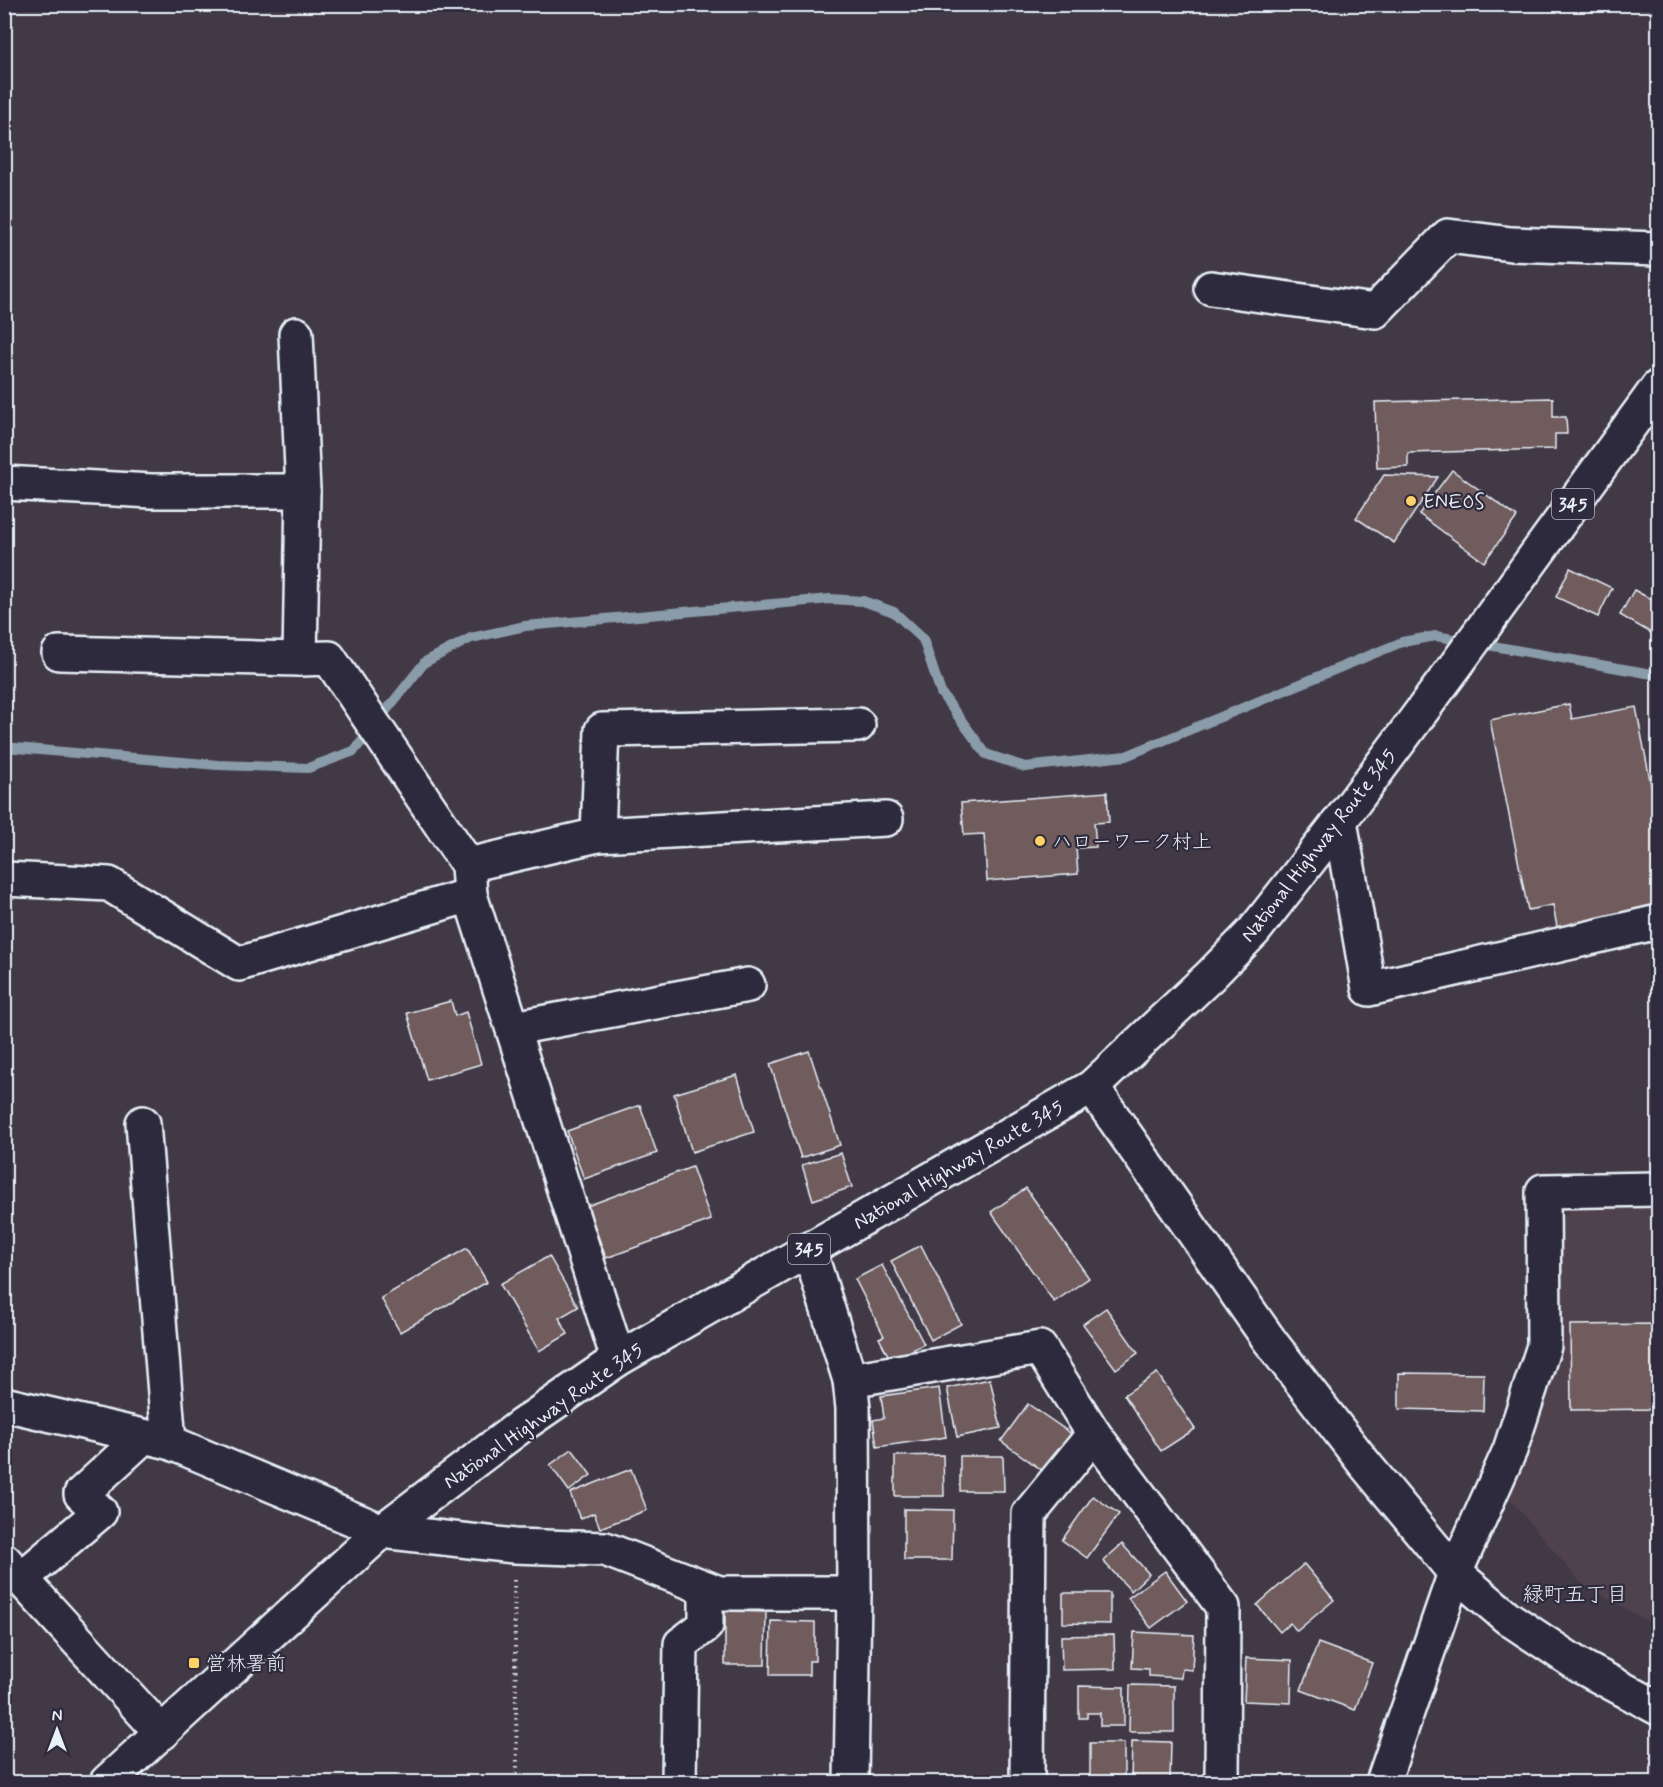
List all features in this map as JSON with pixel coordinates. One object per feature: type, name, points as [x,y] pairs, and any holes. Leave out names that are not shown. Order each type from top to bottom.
[{"type":"main road","points":[[1211,288],[1375,311],[1448,236],[1511,244],[1659,249]]},
{"type":"main road","points":[[296,334],[303,491],[300,659]]},
{"type":"main road","name":"National Highway Route 345","points":[[107,1782],[382,1532],[522,1425],[618,1359],[1092,1087],[1210,976],[1254,931],[1340,821],[1659,387]]},
{"type":"main road","points":[[4,483],[152,491],[303,491]]},
{"type":"main road","points":[[59,653],[329,658],[469,880],[618,1359]]},
{"type":"main road","points":[[598,835],[602,730],[858,725]]},
{"type":"main road","points":[[4,879],[109,884],[239,964],[598,835],[886,819]]},
{"type":"main road","points":[[1340,821],[1369,989],[1659,922]]},
{"type":"main road","points":[[514,1028],[748,985]]},
{"type":"main road","points":[[1092,1087],[1270,1341],[1364,1463],[1455,1573],[1508,1618],[1580,1666],[1659,1708]]},
{"type":"main road","points":[[143,1123],[156,1440]]},
{"type":"main road","points":[[1383,1782],[1455,1573],[1510,1450],[1544,1346],[1543,1191],[1659,1189]]},
{"type":"main road","points":[[809,1249],[850,1380],[853,1408],[854,1593],[851,1782]]},
{"type":"main road","points":[[850,1380],[1040,1348],[1094,1434],[1223,1607],[1222,1782]]},
{"type":"main road","points":[[4,1404],[156,1440],[382,1532],[514,1546],[605,1549],[719,1593],[854,1593]]},
{"type":"main road","points":[[1027,1782],[1029,1514],[1094,1434]]},
{"type":"main road","points":[[156,1440],[81,1494],[100,1512],[13,1569],[162,1733]]},
{"type":"main road","points":[[679,1782],[681,1644],[706,1626],[706,1588]]},
{"type":"path","points":[[514,1546],[516,1782]]},
{"type":"shaded area","points":[[1575,1206],[1658,1206],[1658,1627],[1581,1583],[1511,1500],[1511,1482],[1562,1356],[1562,1218]]},
{"type":"building","points":[[1553,398],[1553,417],[1566,417],[1567,434],[1555,434],[1555,449],[1408,453],[1408,467],[1377,468],[1375,402]]},
{"type":"building","points":[[1452,470],[1517,517],[1484,562],[1419,514]]},
{"type":"building","points":[[1384,475],[1438,477],[1394,543],[1356,518]]},
{"type":"building","points":[[1570,568],[1612,588],[1598,617],[1556,597]]},
{"type":"building","points":[[1634,590],[1658,603],[1658,637],[1620,615]]},
{"type":"building","points":[[1569,704],[1572,719],[1636,707],[1658,821],[1658,907],[1557,927],[1553,905],[1528,910],[1490,720]]},
{"type":"building","name":"ハローワーク村上","points":[[1107,792],[1109,822],[1094,823],[1096,847],[1076,848],[1078,874],[987,881],[984,834],[964,835],[961,803]]},
{"type":"building","points":[[451,1001],[455,1016],[466,1012],[481,1064],[427,1080],[407,1013]]},
{"type":"building","points":[[809,1051],[840,1145],[801,1158],[770,1064]]},
{"type":"building","points":[[737,1075],[754,1132],[692,1152],[674,1094]]},
{"type":"building","points":[[640,1105],[657,1153],[584,1179],[567,1131]]},
{"type":"building","points":[[841,1153],[852,1187],[813,1200],[802,1165]]},
{"type":"building","points":[[692,1167],[711,1220],[606,1258],[587,1206]]},
{"type":"building","points":[[1026,1188],[1089,1278],[1054,1302],[991,1212]]},
{"type":"building","points":[[921,1245],[961,1324],[931,1340],[891,1261]]},
{"type":"building","points":[[467,1248],[487,1282],[400,1332],[381,1298]]},
{"type":"building","points":[[549,1256],[578,1307],[559,1318],[568,1334],[539,1351],[500,1284]]},
{"type":"building","points":[[882,1265],[924,1344],[891,1361],[879,1338],[884,1336],[855,1279]]},
{"type":"building","points":[[1106,1308],[1138,1353],[1116,1369],[1083,1324]]},
{"type":"building","points":[[1658,1324],[1658,1409],[1571,1410],[1570,1325]]},
{"type":"building","points":[[1157,1373],[1195,1429],[1161,1451],[1124,1395]]},
{"type":"building","points":[[1399,1373],[1484,1374],[1483,1411],[1399,1409]]},
{"type":"building","points":[[990,1379],[1001,1428],[957,1437],[947,1388]]},
{"type":"building","points":[[939,1388],[946,1437],[877,1447],[873,1420],[884,1418],[881,1396]]},
{"type":"building","points":[[1028,1404],[1073,1435],[1046,1473],[1001,1441]]},
{"type":"building","points":[[572,1449],[591,1475],[569,1491],[550,1465]]},
{"type":"building","points":[[943,1455],[944,1496],[895,1496],[895,1456]]},
{"type":"building","points":[[960,1456],[1003,1456],[1004,1491],[960,1491]]},
{"type":"building","points":[[631,1469],[647,1510],[600,1528],[594,1513],[580,1519],[570,1493]]},
{"type":"building","points":[[1093,1496],[1119,1514],[1087,1558],[1062,1540]]},
{"type":"building","points":[[904,1509],[953,1510],[952,1560],[904,1560]]},
{"type":"building","points":[[1122,1544],[1149,1574],[1131,1591],[1103,1561]]},
{"type":"building","points":[[1304,1564],[1334,1600],[1297,1631],[1290,1623],[1280,1632],[1257,1605]]},
{"type":"building","points":[[1165,1571],[1187,1601],[1151,1628],[1128,1598]]},
{"type":"building","points":[[1063,1593],[1110,1593],[1110,1624],[1063,1623]]},
{"type":"building","points":[[725,1611],[766,1612],[765,1665],[725,1665]]},
{"type":"building","points":[[771,1621],[815,1622],[815,1661],[809,1661],[809,1675],[770,1675]]},
{"type":"building","points":[[1134,1632],[1194,1635],[1192,1670],[1182,1669],[1181,1678],[1149,1676],[1149,1669],[1132,1668]]},
{"type":"building","points":[[1114,1635],[1115,1669],[1062,1670],[1061,1636]]},
{"type":"building","points":[[1318,1643],[1372,1663],[1355,1710],[1301,1690]]},
{"type":"building","points":[[1246,1658],[1292,1660],[1291,1703],[1244,1701]]},
{"type":"building","points":[[1130,1685],[1174,1686],[1174,1732],[1129,1732]]},
{"type":"building","points":[[1079,1686],[1124,1687],[1124,1726],[1100,1726],[1100,1713],[1087,1713],[1087,1718],[1079,1718]]},
{"type":"building","points":[[1132,1741],[1171,1742],[1170,1782],[1131,1782]]},
{"type":"building","points":[[1090,1743],[1124,1743],[1124,1782],[1090,1782]]},
{"type":"waterway","points":[[4,747],[218,765],[308,768],[354,751],[425,662],[471,638],[525,626],[830,599],[863,601],[894,612],[923,639],[941,693],[986,754],[1025,767],[1126,756],[1402,642],[1436,636],[1658,675]]},
{"type":"place","name":"ENEOS","points":[[1411,501]]},
{"type":"place","name":"ハローワーク村上","points":[[1040,841]]},
{"type":"place","name":"営林署前","points":[[194,1663]]},
{"type":"district","name":"緑町五丁目","points":[[1575,1594]]}]
